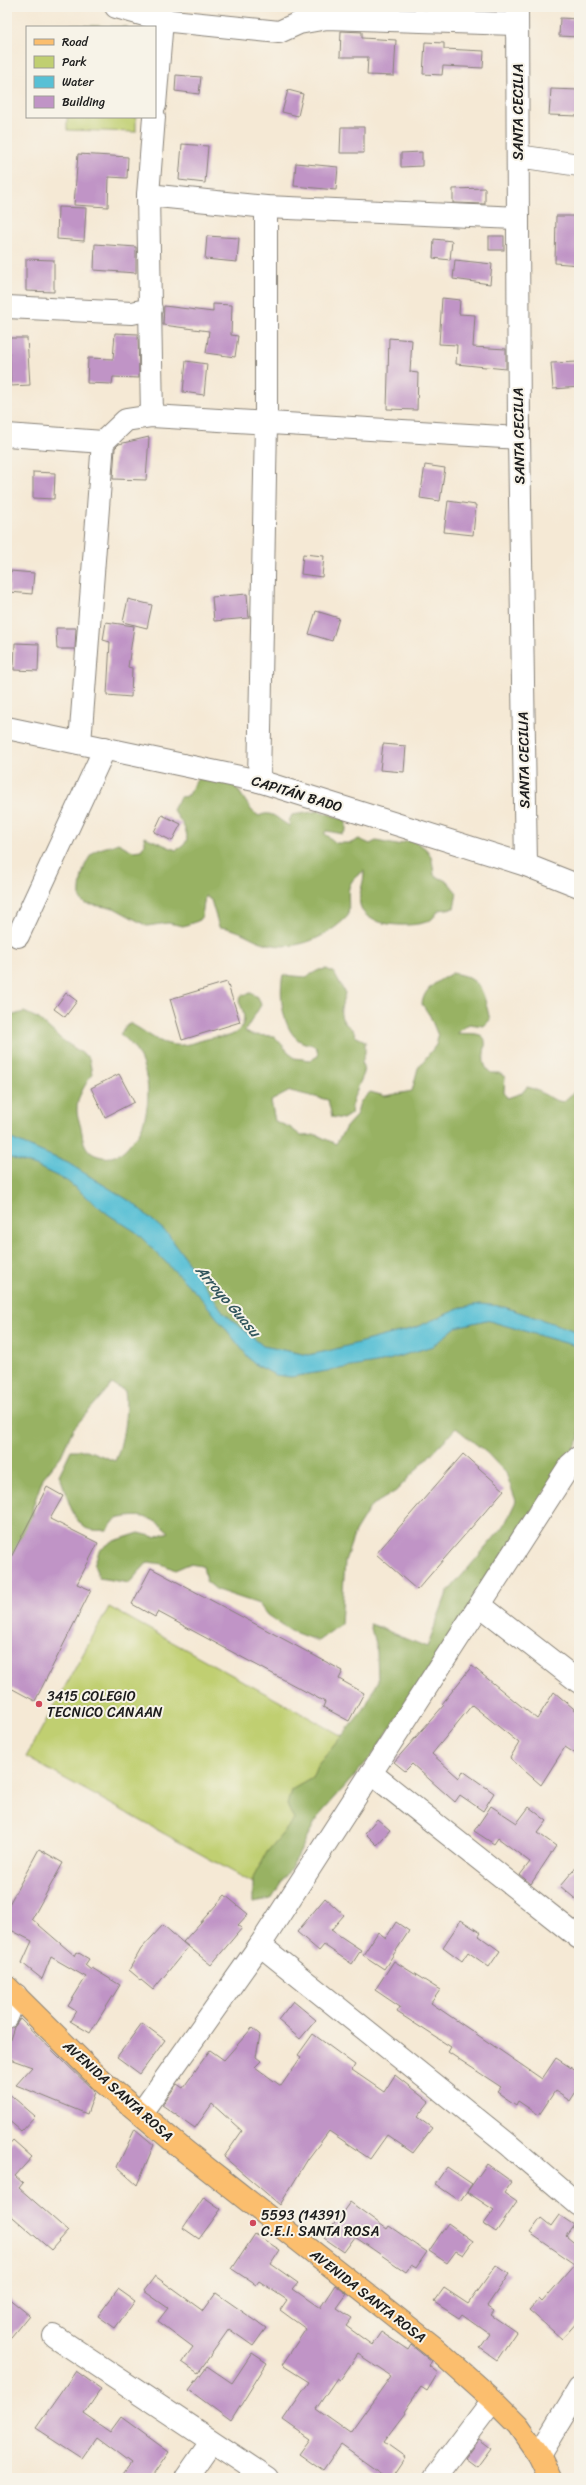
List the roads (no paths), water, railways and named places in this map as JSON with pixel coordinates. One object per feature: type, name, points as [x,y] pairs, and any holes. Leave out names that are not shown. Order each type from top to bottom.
[{"type":"main road","name":"AVENIDA SANTA ROSA","points":[[12,1991],[103,2082],[191,2156],[434,2348],[493,2400],[518,2425],[539,2455],[550,2478]]},
{"type":"street","points":[[116,7],[280,32],[299,23],[327,18],[517,16]]},
{"type":"street","points":[[156,90],[161,14]]},
{"type":"street","name":"SANTA CECILIA","points":[[517,16],[519,438],[526,866]]},
{"type":"street","points":[[152,416],[148,195],[154,118]]},
{"type":"street","points":[[518,156],[579,165]]},
{"type":"street","points":[[148,195],[266,207],[518,218]]},
{"type":"street","points":[[259,781],[266,424],[266,207]]},
{"type":"street","points":[[7,307],[132,313],[151,309]]},
{"type":"street","points":[[80,743],[103,442],[126,420],[152,416],[519,438]]},
{"type":"street","points":[[7,435],[103,442]]},
{"type":"street","name":"CAPITÁN BADO","points":[[7,728],[259,781],[526,866],[579,886]]},
{"type":"street","points":[[18,936],[105,748]]},
{"type":"street","points":[[141,2114],[260,1945],[570,1465],[579,1457]]},
{"type":"street","points":[[480,1605],[579,1682]]},
{"type":"street","points":[[371,1773],[579,1938]]},
{"type":"street","points":[[260,1945],[508,2145],[579,2206]]},
{"type":"street","points":[[7,2017],[12,1991]]},
{"type":"street","points":[[54,2336],[267,2478]]},
{"type":"street","points":[[539,2455],[579,2389]]},
{"type":"street","points":[[434,2478],[493,2400]]},
{"type":"street","points":[[186,2478],[211,2442]]},
{"type":"water","points":[[7,1137],[68,1163],[133,1203],[168,1234],[224,1313],[263,1346],[308,1355],[414,1328],[463,1307],[480,1304],[501,1306],[579,1332],[579,1347],[486,1320],[456,1327],[433,1346],[382,1362],[291,1377],[275,1375],[253,1363],[201,1298],[136,1232],[109,1215],[67,1181],[36,1166],[7,1157]]},
{"type":"place","name":"3415 COLEGIO TECNICO CANAAN","points":[[39,1704]]},
{"type":"place","name":"5593 (14391) C.E.I. SANTA ROSA","points":[[253,2223]]},
{"type":"water label","name":"Arroyo Guasu","points":[[228,1301]]}]
